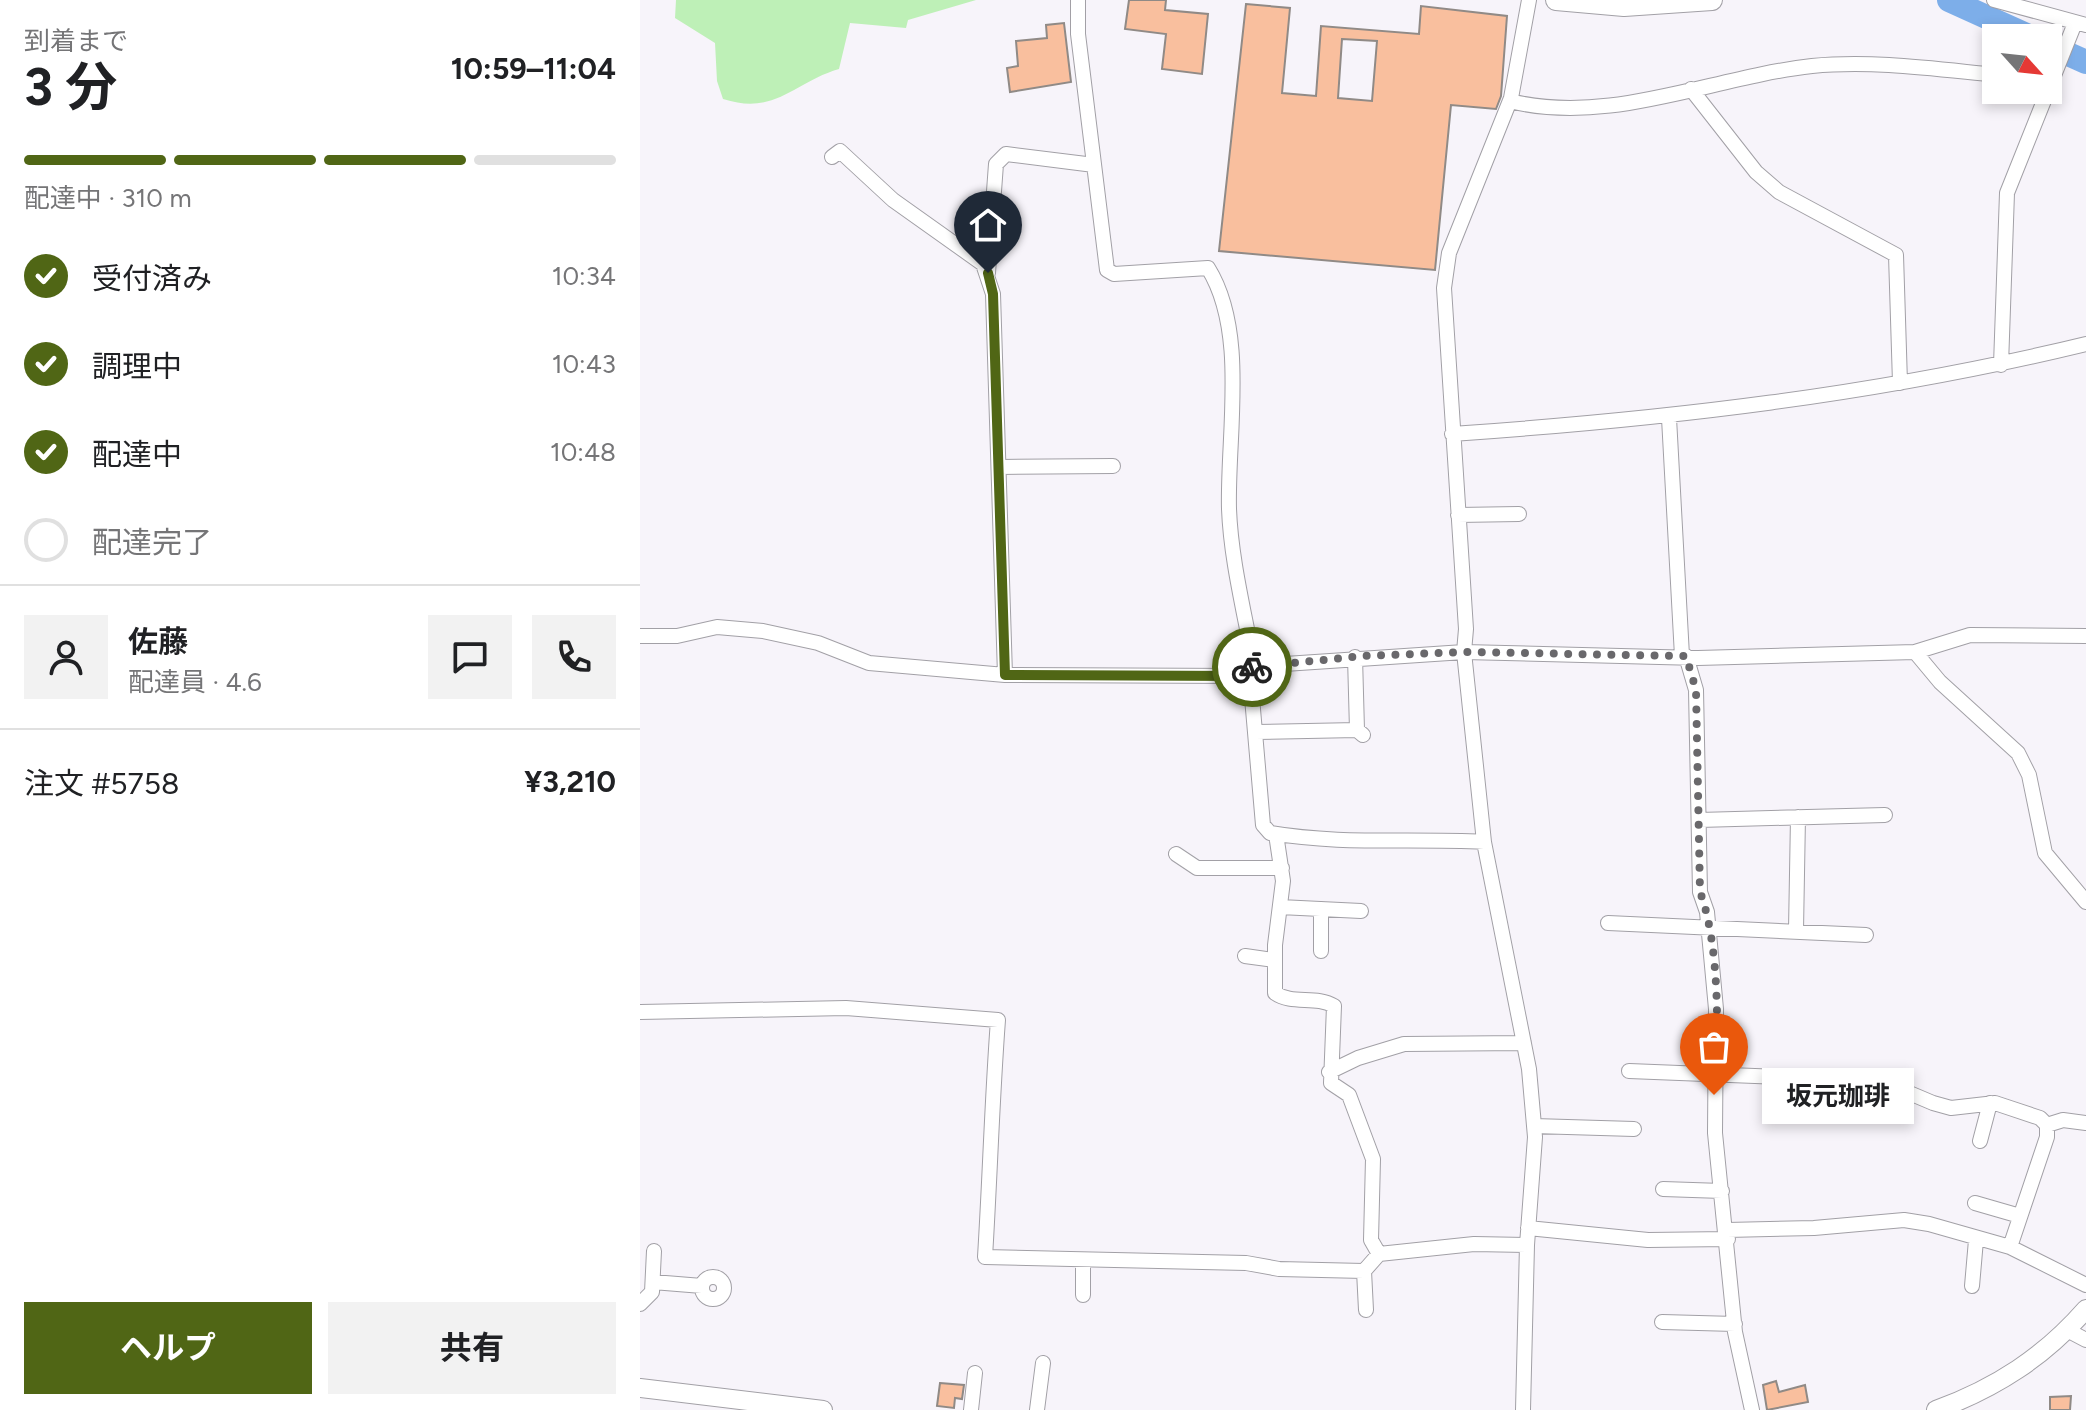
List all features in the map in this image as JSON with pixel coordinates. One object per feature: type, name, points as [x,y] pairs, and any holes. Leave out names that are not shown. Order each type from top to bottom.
[{"type":"main road","points":[[1556,0],[1624,6],[1712,0]]},
{"type":"street","points":[[1078,0],[1078,34],[1107,270],[1114,274],[1208,268],[1220,287],[1229,330],[1231,368],[1229,510],[1254,666],[1251,686],[1263,825],[1276,834],[1312,840],[1484,842]]},
{"type":"street","points":[[1523,1410],[1534,1126],[1524,1043],[1484,842],[1464,652],[1466,629],[1444,271],[1510,101],[1529,0]]},
{"type":"street","points":[[2000,1],[2081,24],[2062,61]]},
{"type":"street","points":[[1510,101],[1541,108],[1588,110],[1810,67],[1861,64],[1982,74]]},
{"type":"street","points":[[1691,89],[1756,172],[1779,192],[1896,255],[1900,383]]},
{"type":"street","points":[[2001,365],[2007,193],[2042,104]]},
{"type":"street","points":[[832,157],[840,151],[893,200],[965,249],[988,273]]},
{"type":"street","points":[[1005,675],[993,294],[988,273],[996,164],[1006,154],[1094,165]]},
{"type":"street","points":[[1452,434],[1669,418],[1786,403],[2001,365],[2086,344]]},
{"type":"street","points":[[1669,418],[1684,656],[1696,690],[1700,892],[1709,925],[1716,1009],[1715,1133],[1735,1324],[1752,1410]]},
{"type":"street","points":[[999,467],[1113,466]]},
{"type":"street","points":[[1458,515],[1519,514]]},
{"type":"street","points":[[640,636],[677,636],[717,627],[763,631],[818,643],[869,663],[1005,675],[1240,676],[1254,666],[1355,657],[1464,652],[1684,656],[1915,652],[1970,635],[2086,636]]},
{"type":"street","points":[[1915,652],[1940,682],[2018,753],[2029,775],[2045,853],[2086,902]]},
{"type":"street","points":[[1256,732],[1360,733],[1355,657]]},
{"type":"street","points":[[1699,820],[1885,815]]},
{"type":"street","points":[[1796,930],[1798,817]]},
{"type":"street","points":[[1276,834],[1282,868],[1274,960],[1275,993],[1281,997],[1326,1001],[1334,1006],[1329,1072],[1331,1083],[1349,1095],[1373,1159],[1371,1240],[1379,1254]]},
{"type":"street","points":[[1176,854],[1197,868],[1282,868]]},
{"type":"street","points":[[1280,907],[1361,911]]},
{"type":"street","points":[[1321,909],[1321,951]]},
{"type":"street","points":[[1608,923],[1709,925],[1866,935]]},
{"type":"street","points":[[1245,956],[1274,960]]},
{"type":"street","points":[[640,1012],[846,1008],[998,1020],[990,1108],[992,1132],[985,1257],[1246,1263],[1279,1269],[1364,1271]]},
{"type":"street","points":[[1329,1072],[1358,1058],[1404,1044],[1524,1043]]},
{"type":"street","points":[[1629,1071],[1716,1073],[1782,1080],[1881,1081],[1951,1108],[1990,1103],[2040,1118],[2047,1125],[2047,1137],[2010,1247]]},
{"type":"street","points":[[1980,1141],[1990,1103]]},
{"type":"street","points":[[2047,1125],[2063,1120],[2086,1123]]},
{"type":"street","points":[[1534,1126],[1634,1129]]},
{"type":"street","points":[[1663,1189],[1722,1191]]},
{"type":"street","points":[[1975,1203],[2020,1216]]},
{"type":"street","points":[[1528,1228],[1648,1240],[1904,1220],[2010,1247],[2086,1285]]},
{"type":"street","points":[[1972,1286],[1976,1240]]},
{"type":"street","points":[[1366,1310],[1364,1271],[1379,1254],[1474,1244],[1527,1245]]},
{"type":"street","points":[[640,1304],[649,1297],[653,1282],[654,1251]]},
{"type":"street","points":[[1083,1260],[1083,1295]]},
{"type":"street","points":[[653,1282],[702,1286]]},
{"type":"street","points":[[1936,1410],[2006,1380],[2067,1330],[2086,1309]]},
{"type":"street","points":[[1662,1322],[1735,1324]]},
{"type":"street","points":[[2067,1330],[2086,1340]]},
{"type":"street","points":[[1037,1410],[1043,1363]]},
{"type":"street","points":[[971,1410],[975,1373]]},
{"type":"street","points":[[640,1388],[823,1410]]},
{"type":"green space","points":[[676,0],[976,0],[908,20],[906,28],[850,23],[839,69],[771,100],[741,103],[723,99],[717,81],[715,43],[675,18]]},
{"type":"building","points":[[1129,0],[1166,0],[1165,10],[1208,14],[1202,74],[1162,69],[1166,34],[1125,29]]},
{"type":"building","points":[[1246,4],[1290,8],[1282,93],[1316,96],[1321,26],[1419,34],[1421,6],[1507,16],[1501,96],[1496,109],[1451,105],[1435,270],[1219,251]],"holes":[[[1342,39],[1377,41],[1372,101],[1338,98]]]},
{"type":"building","points":[[1064,23],[1071,82],[1010,92],[1007,68],[1018,66],[1016,41],[1047,38],[1046,25]]},
{"type":"building","points":[[1776,1381],[1779,1392],[1805,1385],[1808,1402],[1767,1410],[1763,1385]]},
{"type":"building","points":[[940,1383],[964,1385],[962,1399],[955,1398],[954,1408],[937,1406]]},
{"type":"building","points":[[2071,1396],[2070,1410],[2050,1410],[2050,1397]]},
{"type":"waterway","points":[[1949,0],[2002,24]]},
{"type":"waterway","points":[[2062,51],[2086,62]]},
{"type":"way so far","points":[[1252,667],[1363,656],[1464,652],[1686,656],[1696,690],[1700,892],[1707,912],[1716,1009],[1714,1095]]},
{"type":"place","name":"坂元珈琲","points":[[1714,1095]]},
{"type":"route","points":[[988,273],[993,294],[1005,675],[1240,676],[1252,667]]}]
